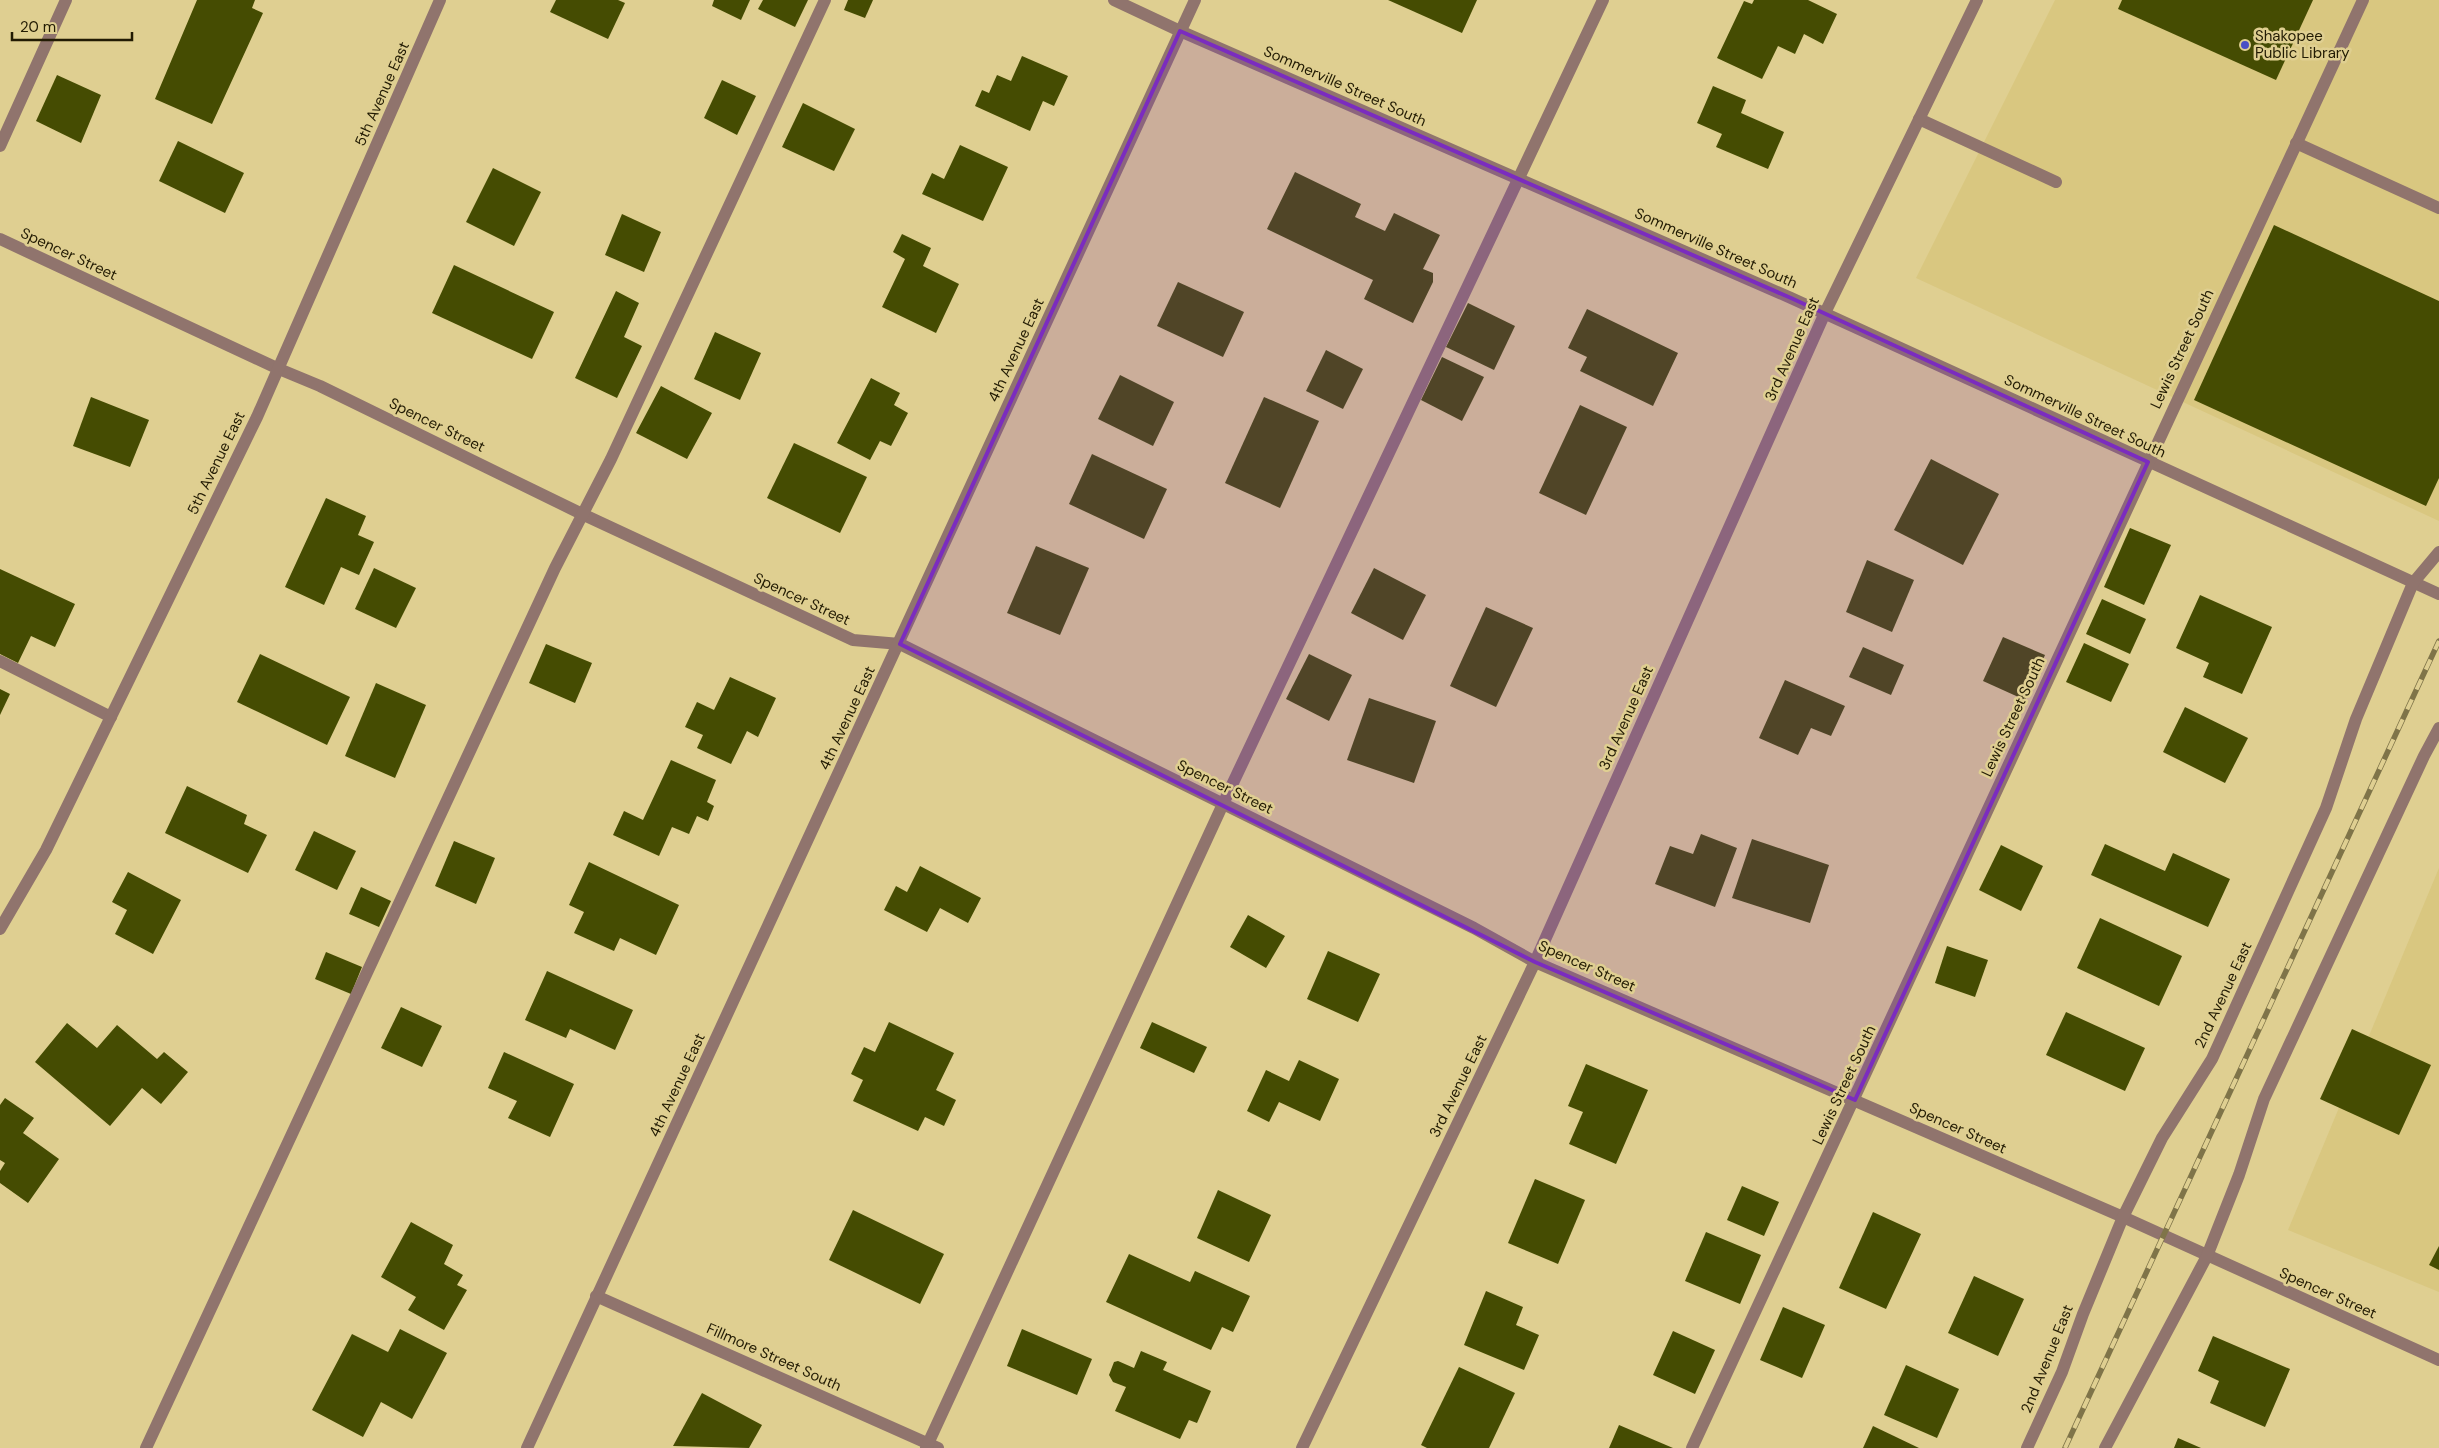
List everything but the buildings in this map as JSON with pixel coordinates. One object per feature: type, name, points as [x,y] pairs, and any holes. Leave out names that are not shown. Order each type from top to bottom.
[{"type":"street","points":[[0,146],[66,0]]},
{"type":"street","name":"5th Avenue East","points":[[0,929],[46,850],[279,369],[440,0]]},
{"type":"street","points":[[146,1448],[542,594],[611,459],[825,0]]},
{"type":"street","name":"Sommerville Street South","points":[[1114,0],[1180,31],[1792,298],[1824,315],[2439,594]]},
{"type":"street","name":"4th Avenue East","points":[[527,1448],[900,644],[1195,0]]},
{"type":"street","points":[[930,1446],[1223,804],[1603,0]]},
{"type":"street","name":"3rd Avenue East","points":[[1302,1448],[1535,962],[1824,315],[1977,0]]},
{"type":"street","name":"Lewis Street South","points":[[1692,1448],[1855,1100],[2363,0]]},
{"type":"street","points":[[1919,119],[2056,182]]},
{"type":"street","points":[[2296,143],[2439,208]]},
{"type":"street","name":"Spencer Street","points":[[0,239],[279,369],[320,386],[582,514],[853,640],[900,644],[1474,928],[1535,962],[2123,1217],[2439,1360]]},
{"type":"street","name":"2nd Avenue East","points":[[2027,1448],[2062,1372],[2083,1314],[2123,1217],[2162,1138],[2212,1059],[2310,844],[2326,808],[2356,719],[2413,583],[2439,552]]},
{"type":"street","points":[[0,661],[111,717]]},
{"type":"street","points":[[2106,1448],[2207,1256],[2239,1175],[2264,1099],[2424,756],[2439,728]]},
{"type":"street","name":"Fillmore Street South","points":[[596,1296],[930,1446]]},
{"type":"highlighted area","points":[[1180,31],[1791,298],[2148,462],[1855,1100],[1535,962],[900,644]]},
{"type":"shaded area","points":[[2055,0],[2439,0],[2439,521],[1916,278]]},
{"type":"shaded area","points":[[2439,868],[2439,1292],[2288,1230]]},
{"type":"railway","points":[[2065,1448],[2439,641]]},
{"type":"place","name":"Shakopee Public Library","points":[[2245,45]]}]
